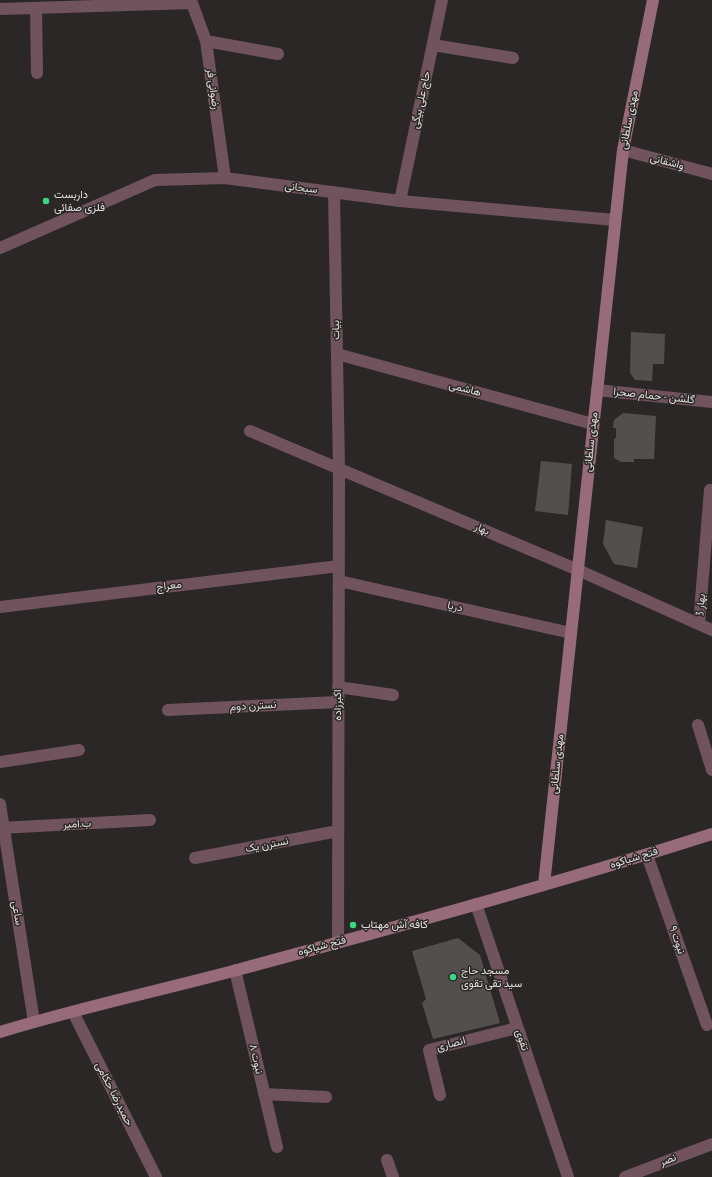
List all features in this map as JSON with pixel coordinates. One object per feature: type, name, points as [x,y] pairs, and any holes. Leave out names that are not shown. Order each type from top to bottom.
[{"type":"street","name":"حاج علی بیگی","points":[[400,201],[442,0]]},
{"type":"street","name":"مهدی سلطانی","points":[[544,885],[623,150],[653,0]]},
{"type":"street","points":[[0,9],[29,5],[193,1]]},
{"type":"street","name":"رضوانی فر","points":[[193,1],[206,42],[225,178]]},
{"type":"street","points":[[29,5],[37,73]]},
{"type":"street","points":[[206,42],[278,54]]},
{"type":"street","points":[[433,46],[513,58]]},
{"type":"street","name":"واشقانی","points":[[623,150],[712,174]]},
{"type":"street","name":"سبحانی","points":[[0,248],[155,180],[225,178],[400,201],[615,220]]},
{"type":"street","name":"بیات","points":[[334,192],[339,469]]},
{"type":"street","name":"هاشمی","points":[[337,354],[593,424]]},
{"type":"street","name":"گلشن - حمام صحرا","points":[[597,390],[712,402]]},
{"type":"street","name":"بهار","points":[[250,431],[578,570],[712,630]]},
{"type":"street","name":"اکبرزاده","points":[[338,942],[339,469]]},
{"type":"street","name":"بهار 3","points":[[699,624],[710,490]]},
{"type":"street","name":"معراج","points":[[0,607],[339,566]]},
{"type":"street","name":"دریا","points":[[339,581],[571,633]]},
{"type":"street","points":[[338,687],[393,695]]},
{"type":"street","name":"نسترن دوم","points":[[168,710],[338,702]]},
{"type":"street","points":[[698,725],[712,770]]},
{"type":"street","points":[[0,762],[79,750]]},
{"type":"street","name":"ساعی","points":[[0,804],[2,828],[34,1022]]},
{"type":"street","name":"ب.امیر","points":[[2,828],[150,820]]},
{"type":"street","name":"نسترن یک","points":[[195,858],[338,831]]},
{"type":"street","name":"فتح شیاکوه","points":[[0,1032],[236,970],[476,904],[646,855],[712,834]]},
{"type":"street","name":"نبوت ۹","points":[[646,855],[707,1025]]},
{"type":"street","name":"تقوی","points":[[476,904],[568,1177]]},
{"type":"street","name":"نبوت ۸","points":[[236,970],[277,1147]]},
{"type":"street","name":"حمیدرضا حکامی","points":[[73,1012],[156,1177]]},
{"type":"street","name":"انصاری","points":[[440,1095],[429,1050],[517,1028]]},
{"type":"street","points":[[264,1094],[326,1097]]},
{"type":"street","name":"نصر","points":[[625,1177],[712,1144]]},
{"type":"street","points":[[387,1160],[393,1177]]},
{"type":"building","points":[[631,332],[665,334],[664,364],[653,364],[652,381],[635,380],[630,373]]},
{"type":"building","points":[[623,413],[656,416],[654,459],[634,459],[634,462],[621,462],[614,458],[614,439],[616,438],[616,428],[613,428],[614,420]]},
{"type":"building","points":[[541,461],[572,464],[568,515],[535,511]]},
{"type":"building","points":[[606,520],[643,527],[637,568],[614,564],[603,544]]},
{"type":"building","name":"مسجد حاج سید تقی تقوی","points":[[458,938],[480,955],[500,1023],[433,1039],[422,1003],[426,999],[412,951]]},
{"type":"place","name":"داربست فلزی صفائی","points":[[46,201]]},
{"type":"place","name":"کافه آش مهتاب","points":[[353,925]]},
{"type":"place","name":"مسجد حاج سید تقی تقوی","points":[[453,977]]}]
